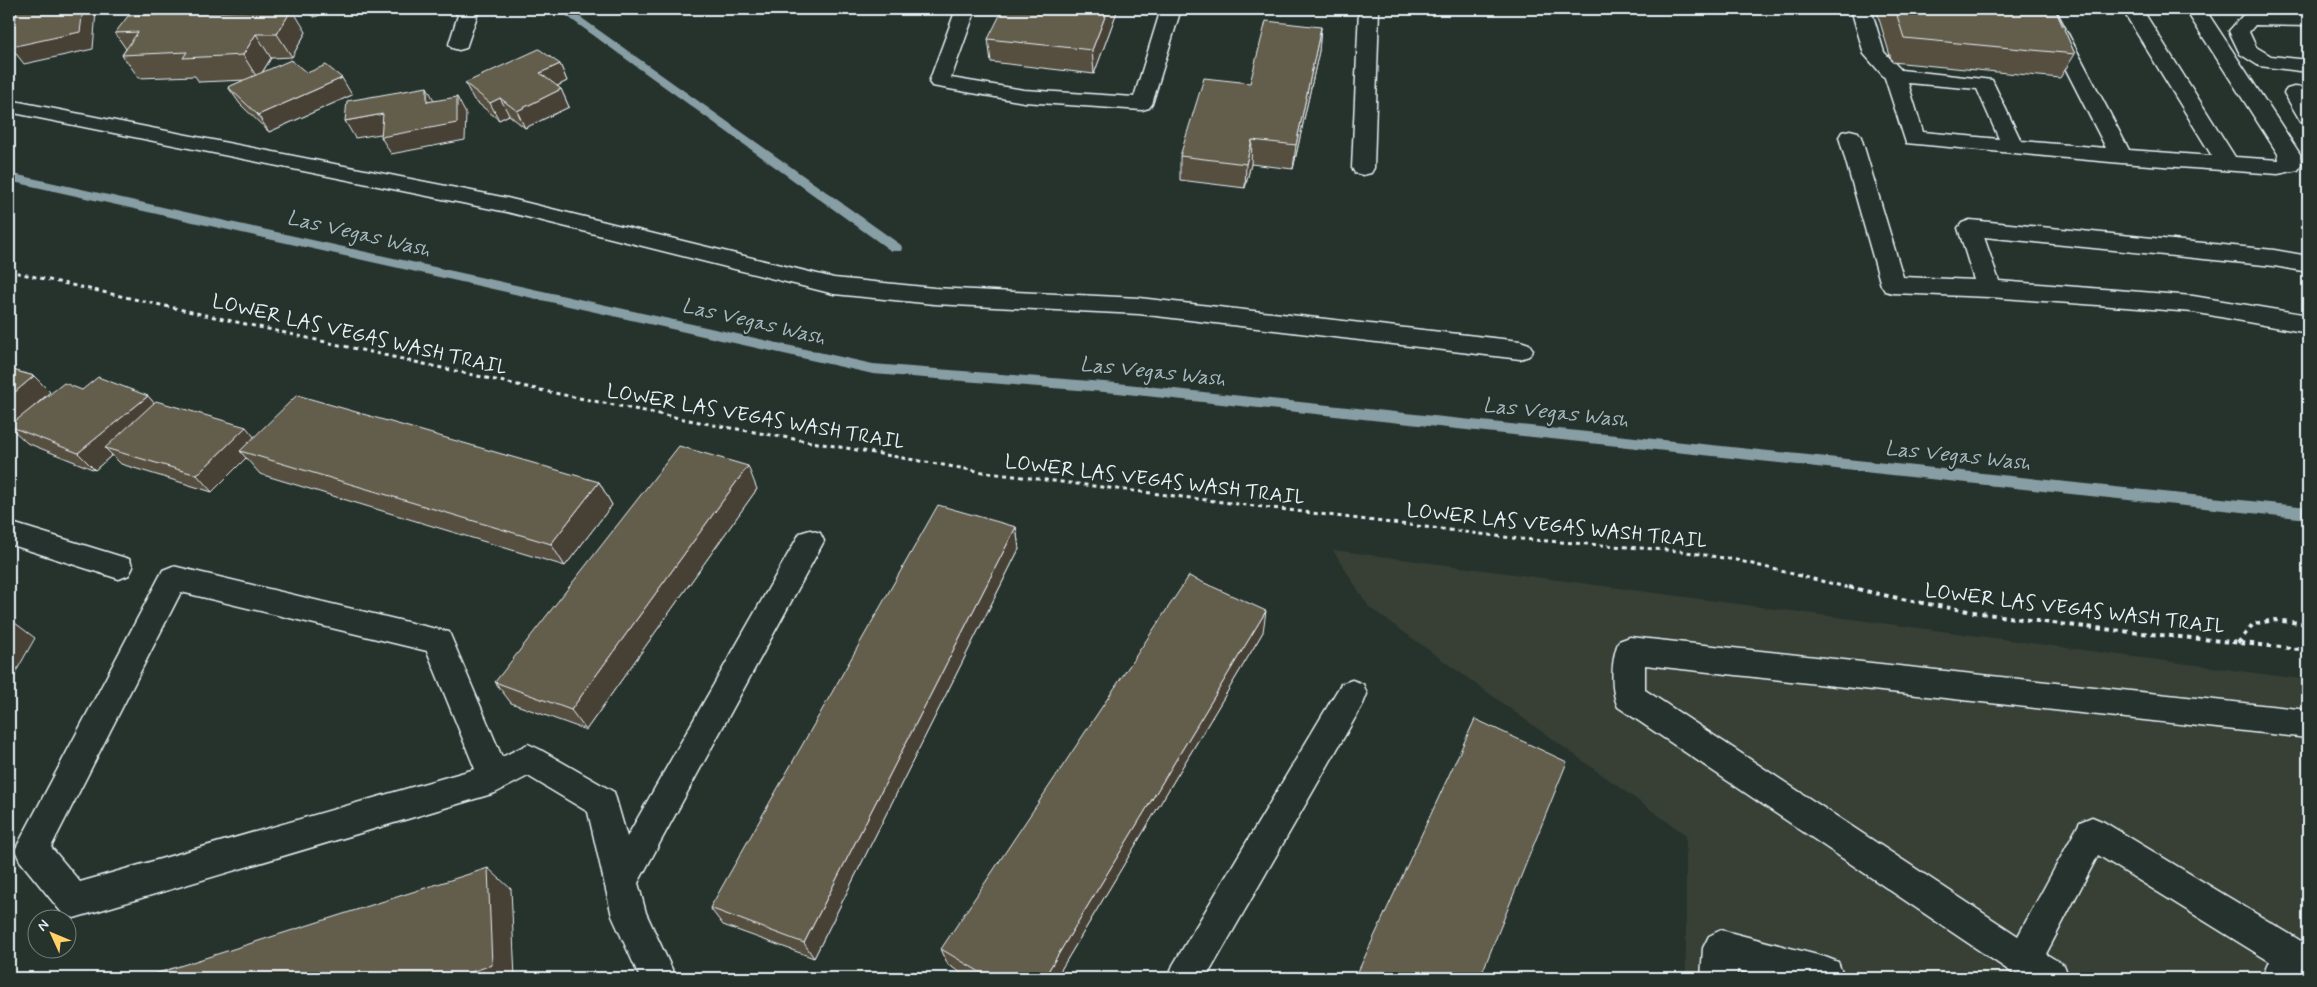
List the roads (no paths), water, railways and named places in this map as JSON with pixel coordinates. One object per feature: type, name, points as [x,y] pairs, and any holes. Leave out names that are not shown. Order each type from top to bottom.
[{"type":"street","points":[[459,44],[468,13],[462,9]]},
{"type":"street","points":[[966,9],[939,82],[1024,96],[1142,104],[1171,9]]},
{"type":"street","points":[[1363,168],[1369,9]]},
{"type":"street","points":[[1861,9],[1874,54],[1895,76],[1914,138],[2228,164],[2278,167],[2290,165],[2290,154],[2195,9]]},
{"type":"street","points":[[2045,9],[2121,156]]},
{"type":"street","points":[[2132,9],[2228,164]]},
{"type":"street","points":[[2299,20],[2250,19],[2239,31],[2247,50],[2266,62],[2308,66]]},
{"type":"street","points":[[1895,76],[1985,84],[2013,147]]},
{"type":"street","points":[[2308,94],[2294,93],[2308,117]]},
{"type":"street","points":[[9,106],[507,205],[834,286],[934,296],[1139,306],[1520,350]]},
{"type":"street","points":[[1850,137],[1893,285],[1989,289],[2193,304],[2308,324]]},
{"type":"street","points":[[1989,289],[1970,228],[2274,258],[2308,264]]},
{"type":"street","points":[[9,533],[119,566]]},
{"type":"street","points":[[620,882],[810,541]]},
{"type":"street","points":[[494,778],[438,641],[173,578],[32,850],[74,901],[494,778],[528,759],[602,803],[629,916],[658,978]]},
{"type":"street","points":[[2280,978],[2290,953],[2092,834],[2038,969],[1629,697],[1630,650],[2308,724]]},
{"type":"street","points":[[1186,978],[1352,694]]},
{"type":"street","points":[[1720,978],[1721,948],[1825,975],[1826,978]]},
{"type":"waterway","name":"Las Vegas Wash","points":[[562,9],[896,248]]},
{"type":"waterway","name":"Las Vegas Wash","points":[[9,177],[873,369],[1117,388],[2308,513]]}]
